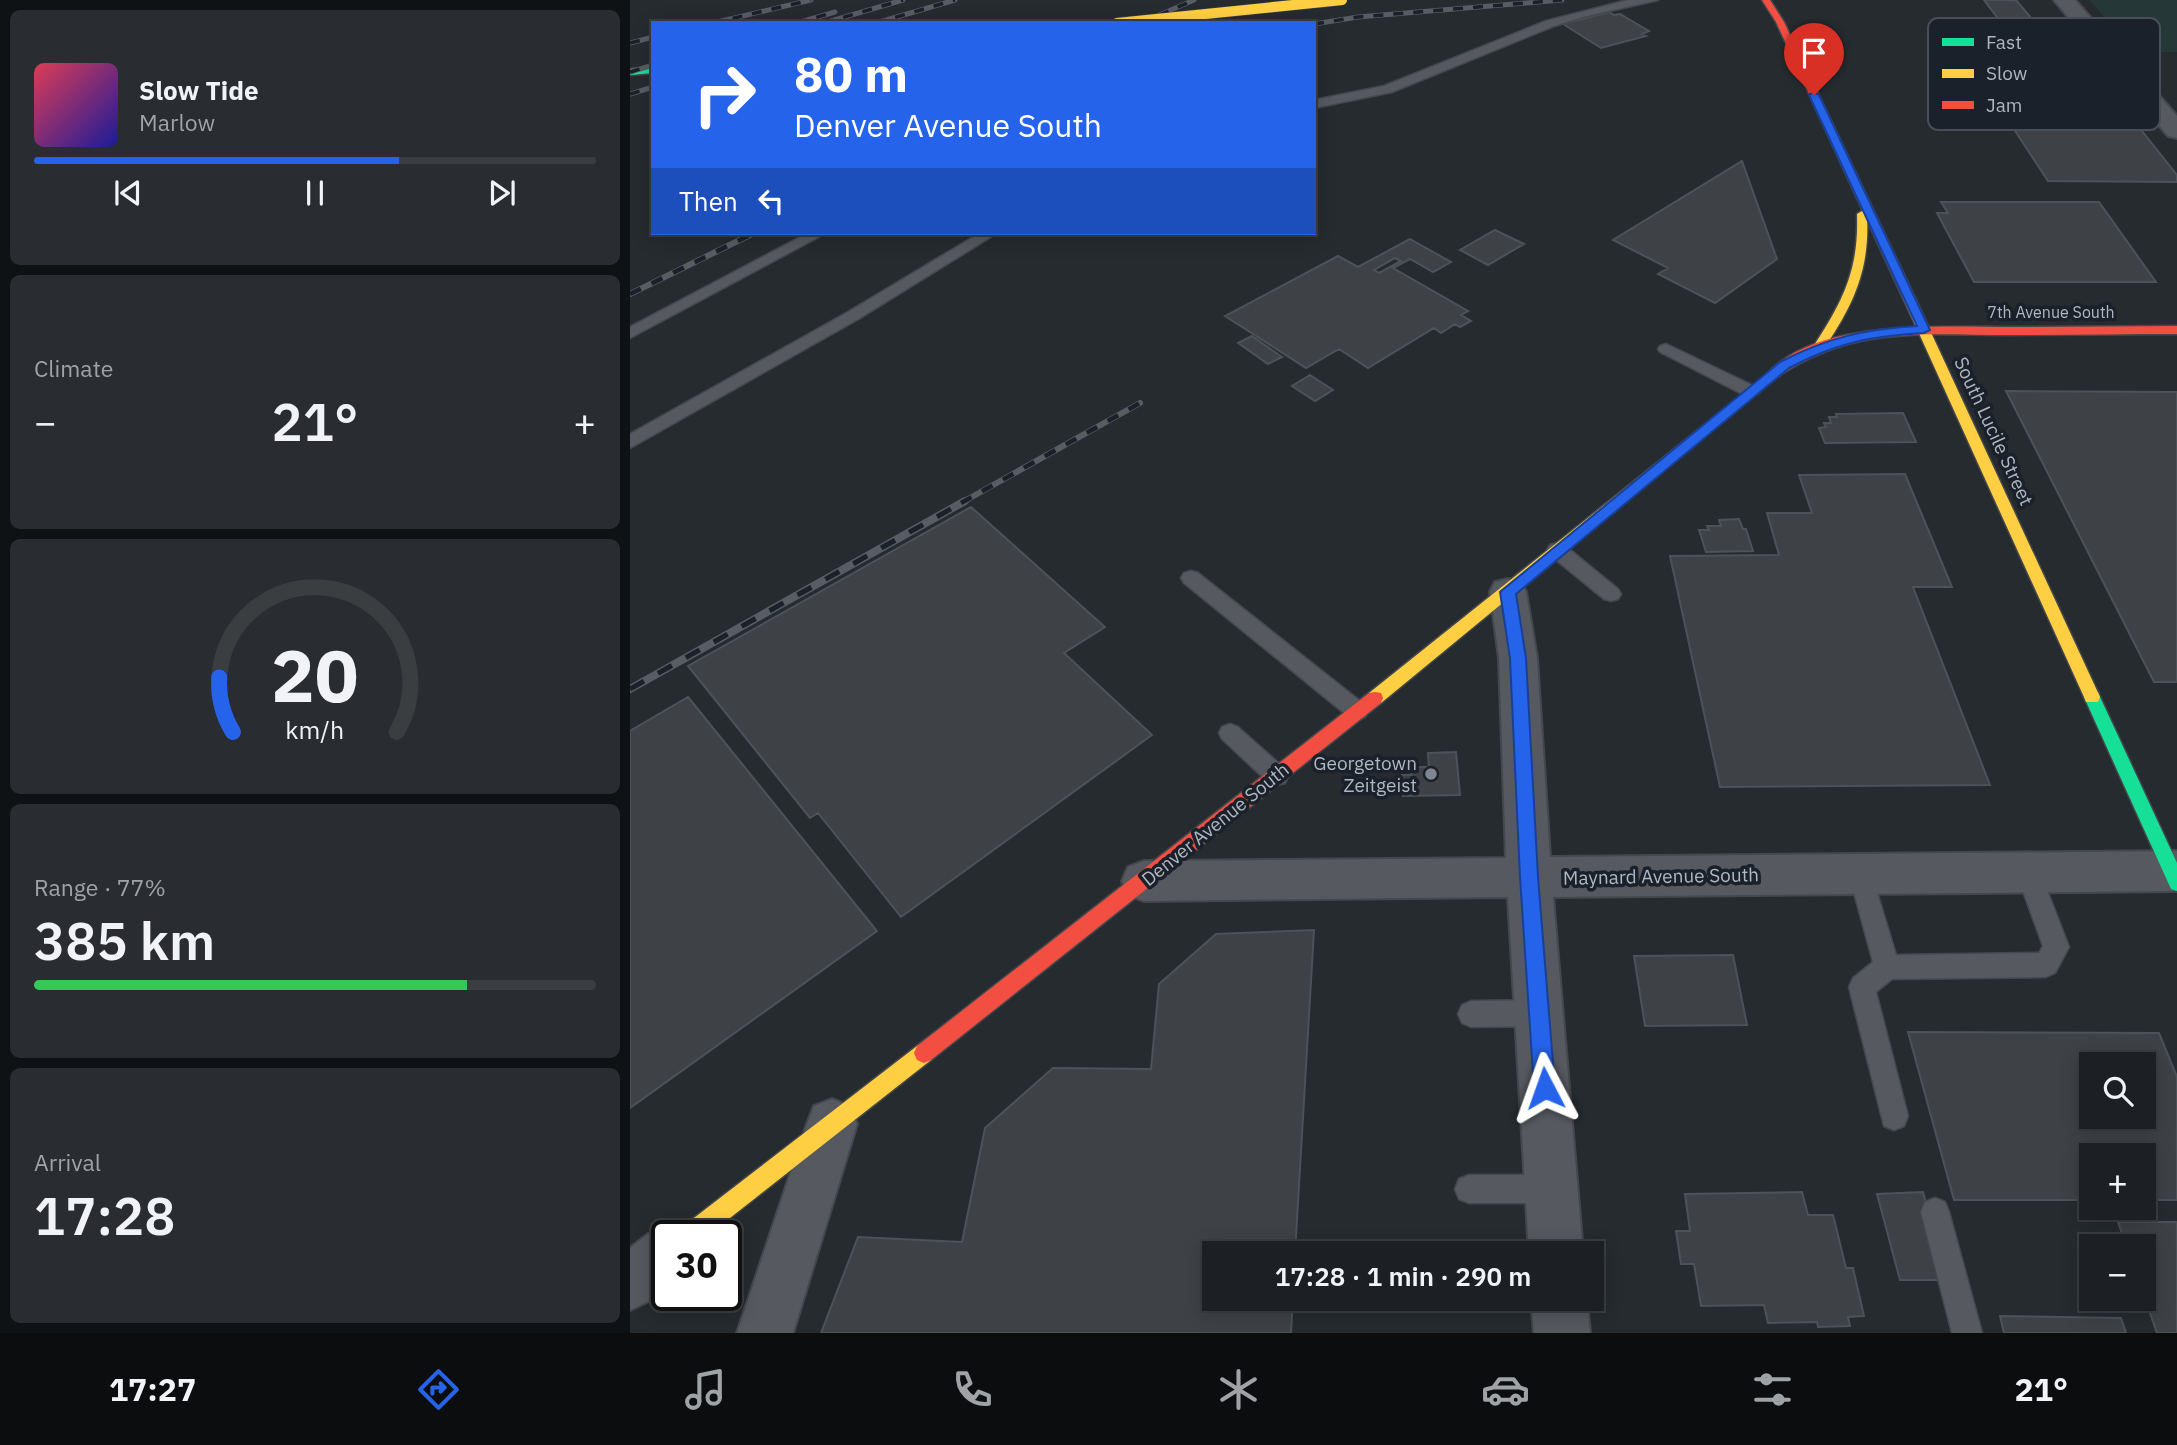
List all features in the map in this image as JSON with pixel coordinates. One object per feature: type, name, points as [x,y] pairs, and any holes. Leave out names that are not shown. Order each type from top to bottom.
[{"type":"street","points":[[1137,21],[1342,0]]},
{"type":"street","name":"South Lucile Street","points":[[1766,0],[1780,23],[1924,330],[2175,875]]},
{"type":"street","points":[[2064,0],[2080,18]]},
{"type":"street","points":[[630,72],[651,70]]},
{"type":"street","points":[[2160,111],[2177,131]]},
{"type":"street","points":[[1819,347],[1852,297],[1861,276],[1865,257],[1859,192]]},
{"type":"street","name":"7th Avenue South","points":[[1924,330],[2177,330]]},
{"type":"street","name":"Denver Avenue South","points":[[709,1220],[1277,776],[1508,592],[1784,365],[1819,347],[1880,332],[1924,330]]},
{"type":"street","points":[[1508,592],[1518,658],[1529,877],[1555,1241]]},
{"type":"street","name":"Maynard Avenue South","points":[[1144,881],[2028,873],[2175,875]]},
{"type":"street","points":[[765,1333],[832,1124]]},
{"type":"street","points":[[630,1282],[651,1266]]},
{"type":"street","points":[[1560,1311],[1562,1333]]},
{"type":"lane","points":[[1316,104],[1386,89],[1540,28],[1592,11],[1652,0]]},
{"type":"lane","points":[[630,333],[815,235]]},
{"type":"lane","points":[[630,442],[854,315],[986,235]]},
{"type":"lane","points":[[1666,349],[1752,392]]},
{"type":"lane","points":[[1557,551],[1611,594]]},
{"type":"lane","points":[[1191,578],[1357,711]]},
{"type":"lane","points":[[1230,733],[1277,776]]},
{"type":"lane","points":[[1894,1116],[1862,987],[1887,967],[2046,965],[2056,947],[2028,873]]},
{"type":"lane","points":[[1861,874],[1887,967]]},
{"type":"lane","points":[[1471,1014],[1539,1013]]},
{"type":"lane","points":[[1469,1189],[1552,1189]]},
{"type":"lane","points":[[1935,1212],[1967,1333]]},
{"type":"shaded area","points":[[2089,0],[2177,0],[2177,52],[2160,52],[2160,18],[2105,18]]},
{"type":"building","points":[[1984,0],[2016,0],[2031,18],[1998,18]]},
{"type":"building","points":[[1609,12],[1620,14],[1649,31],[1642,34],[1646,36],[1601,48],[1563,24]]},
{"type":"building","points":[[2014,130],[2141,130],[2177,175],[2177,182],[2048,181]]},
{"type":"building","points":[[1742,161],[1777,259],[1715,303],[1658,274],[1668,268],[1613,240]]},
{"type":"building","points":[[1941,202],[2099,202],[2156,282],[1974,282],[1937,213],[1948,213]]},
{"type":"building","points":[[1495,230],[1524,244],[1488,265],[1460,250]]},
{"type":"building","points":[[1410,239],[1451,262],[1433,272],[1410,259],[1393,268],[1468,311],[1461,315],[1471,321],[1460,327],[1455,324],[1441,333],[1434,328],[1368,368],[1339,349],[1306,368],[1225,316],[1338,256],[1358,267]],"holes":[[[1395,258],[1401,261],[1379,273],[1374,270]]]},
{"type":"building","points":[[1252,336],[1282,357],[1268,364],[1238,343]]},
{"type":"building","points":[[1310,375],[1333,390],[1315,401],[1292,386]]},
{"type":"building","points":[[2006,391],[2177,392],[2177,682],[2154,682]]},
{"type":"building","points":[[1903,413],[1916,442],[1825,443],[1819,428],[1826,427],[1824,423],[1831,423],[1829,417],[1837,417],[1836,414]]},
{"type":"building","points":[[1905,474],[1952,587],[1913,587],[1990,785],[1720,787],[1670,556],[1779,555],[1767,513],[1812,513],[1799,475]]},
{"type":"building","points":[[971,507],[1105,627],[1064,653],[1152,735],[901,917],[818,813],[810,818],[688,666]]},
{"type":"building","points":[[1739,519],[1743,529],[1746,529],[1753,551],[1706,552],[1699,530],[1709,530],[1707,526],[1721,526],[1719,520]]},
{"type":"building","points":[[688,697],[877,931],[630,1108],[630,731]]},
{"type":"building","points":[[1456,752],[1460,795],[1403,796],[1402,775],[1411,775],[1410,767],[1429,767],[1428,753]]},
{"type":"building","points":[[1314,930],[1296,1241],[1202,1241],[1202,1311],[1292,1311],[1291,1333],[821,1333],[858,1237],[962,1242],[985,1128],[1053,1068],[1151,1069],[1159,984],[1216,934]]},
{"type":"building","points":[[1733,955],[1747,1025],[1645,1026],[1634,956]]},
{"type":"building","points":[[1908,1032],[2159,1033],[2177,1077],[2177,1200],[2156,1200],[2156,1143],[2079,1143],[2079,1200],[1954,1200]]},
{"type":"building","points":[[1802,1192],[1808,1215],[1833,1215],[1846,1268],[1853,1268],[1864,1316],[1848,1317],[1850,1326],[1818,1327],[1817,1322],[1768,1323],[1764,1305],[1701,1306],[1694,1264],[1681,1264],[1676,1231],[1690,1231],[1685,1194]]},
{"type":"building","points":[[1923,1192],[1947,1280],[1900,1280],[1877,1194]]},
{"type":"building","points":[[2118,1222],[2177,1222],[2177,1333],[2157,1333],[2149,1311],[2156,1311],[2156,1234],[2122,1234]]},
{"type":"building","points":[[2000,1316],[2121,1318],[2126,1333],[2004,1333]]},
{"type":"railway","points":[[722,21],[811,0]]},
{"type":"railway","points":[[831,21],[903,0]]},
{"type":"railway","points":[[883,21],[955,0]]},
{"type":"railway","points":[[1146,21],[1194,0]]},
{"type":"railway","points":[[1316,24],[1358,17],[1562,0]]},
{"type":"railway","points":[[804,21],[835,12]]},
{"type":"railway","points":[[630,43],[651,38]]},
{"type":"railway","points":[[630,72],[651,66]]},
{"type":"railway","points":[[630,94],[651,88]]},
{"type":"railway","points":[[630,294],[750,235]]},
{"type":"railway","points":[[961,503],[1140,403]]},
{"type":"railway","points":[[630,689],[965,501]]},
{"type":"traffic: fast","points":[[630,72],[651,70]]},
{"type":"traffic: fast","points":[[2092,697],[2177,883]]},
{"type":"traffic: slow","points":[[1137,21],[1342,0]]},
{"type":"traffic: slow","points":[[1819,347],[1840,315],[1854,285],[1862,253],[1862,214]]},
{"type":"traffic: slow","points":[[1909,298],[2092,697]]},
{"type":"traffic: slow","points":[[1375,698],[1773,374]]},
{"type":"traffic: slow","points":[[710,1220],[924,1053]]},
{"type":"traffic: jam","points":[[1766,0],[1780,22],[1909,298]]},
{"type":"traffic: jam","points":[[1773,374],[1799,357],[1826,345],[1887,333],[2177,330]]},
{"type":"traffic: jam","points":[[924,1053],[1375,698]]},
{"type":"place","name":"Georgetown Zeitgeist","points":[[1431,774]]},
{"type":"route","points":[[1545,1088],[1529,877],[1518,658],[1508,592],[1784,365],[1819,347],[1851,337],[1880,332],[1924,330],[1814,95]]}]
